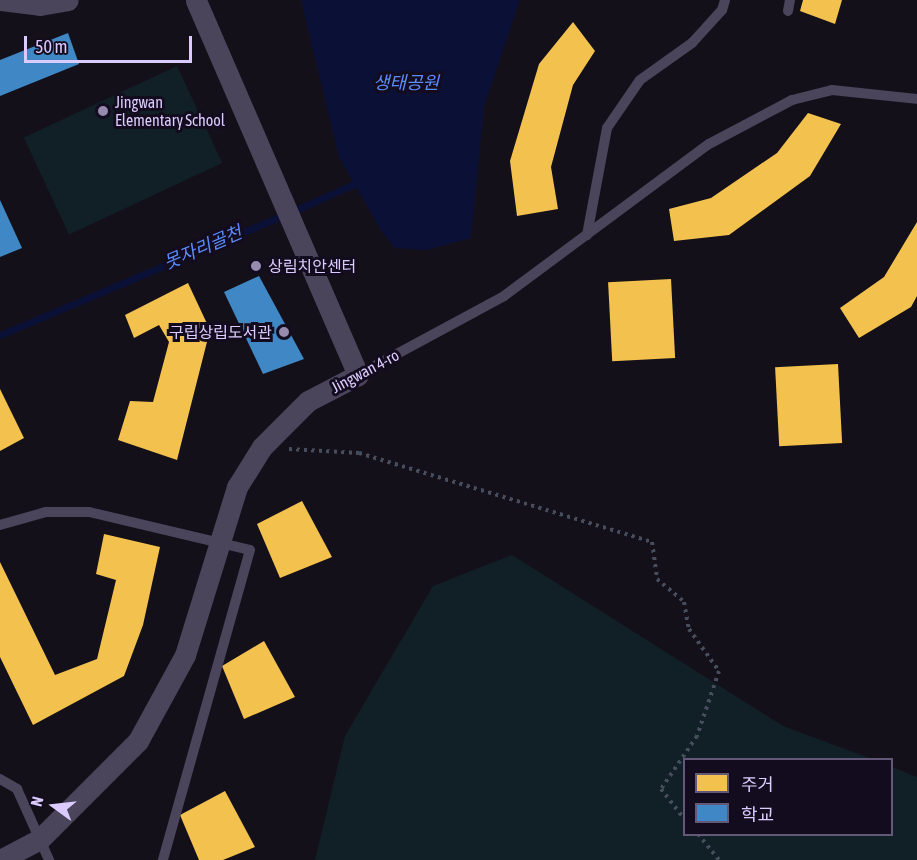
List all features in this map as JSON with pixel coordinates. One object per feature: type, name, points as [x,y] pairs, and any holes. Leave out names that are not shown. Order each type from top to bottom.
[{"type":"street","points":[[1,0],[40,5],[68,0]]},
{"type":"street","points":[[196,0],[307,252],[358,375]]},
{"type":"street","name":"Jingwan 4-ro","points":[[0,860],[40,839],[138,741],[185,655],[218,541],[237,488],[262,447],[308,401],[358,375]]},
{"type":"lane","points":[[587,235],[608,128],[640,80],[692,44],[722,10],[725,0]]},
{"type":"lane","points":[[788,12],[790,0]]},
{"type":"lane","name":"Jingwan 4-ro","points":[[358,375],[504,296],[709,144],[792,100],[832,90],[917,99]]},
{"type":"lane","points":[[0,525],[46,512],[89,512],[250,550],[163,860]]},
{"type":"lane","points":[[0,779],[17,789],[49,860]]},
{"type":"path","points":[[279,448],[359,453],[652,542],[657,579],[684,602],[689,629],[719,671],[697,736],[661,789],[683,817]]},
{"type":"path","points":[[700,836],[719,860]]},
{"type":"shaded area","points":[[177,66],[222,163],[69,234],[24,137]]},
{"type":"shaded area","points":[[512,555],[783,726],[869,758],[683,758],[683,836],[893,836],[893,767],[917,777],[917,860],[315,860],[345,736],[433,586]]},
{"type":"water","name":"생태공원","points":[[301,0],[520,0],[484,107],[471,238],[427,250],[395,248],[380,229],[339,157]]},
{"type":"building: 주거","points":[[803,0],[842,0],[835,24],[800,11]]},
{"type":"building: 주거","points":[[573,22],[595,51],[573,85],[551,167],[558,209],[517,216],[510,161],[539,64]]},
{"type":"building: 주거","points":[[808,113],[841,124],[810,176],[729,235],[674,241],[669,209],[711,198],[777,153]]},
{"type":"building: 주거","points":[[917,222],[917,296],[911,307],[859,338],[840,308],[884,277]]},
{"type":"building: 주거","points":[[671,279],[675,358],[612,361],[608,282]]},
{"type":"building: 주거","points":[[188,283],[210,330],[177,460],[118,440],[130,401],[153,402],[169,342],[159,325],[134,338],[125,315]]},
{"type":"building: 주거","points":[[838,364],[842,443],[779,446],[775,367]]},
{"type":"building: 주거","points":[[0,389],[24,438],[0,451]]},
{"type":"building: 주거","points":[[302,501],[332,557],[280,578],[257,524]]},
{"type":"building: 주거","points":[[104,534],[160,547],[143,625],[124,676],[33,725],[0,657],[0,562],[55,675],[97,659],[116,580],[96,574]]},
{"type":"building: 주거","points":[[264,641],[295,697],[244,719],[222,666]]},
{"type":"building: 주거","points":[[225,791],[255,847],[223,860],[199,860],[180,815]]},
{"type":"building: 학교","points":[[68,33],[79,64],[0,96],[0,60]]},
{"type":"building: 학교","points":[[0,200],[22,248],[0,257]]},
{"type":"building: 학교","points":[[259,276],[304,359],[263,374],[224,292]]},
{"type":"waterway","name":"못자리골천","points":[[0,335],[289,213],[354,184],[358,176]]},
{"type":"place","name":"Jingwan Elementary School","points":[[103,111]]},
{"type":"place","name":"상림치안센터","points":[[256,266]]},
{"type":"place","name":"구립상립도서관","points":[[284,332]]}]
